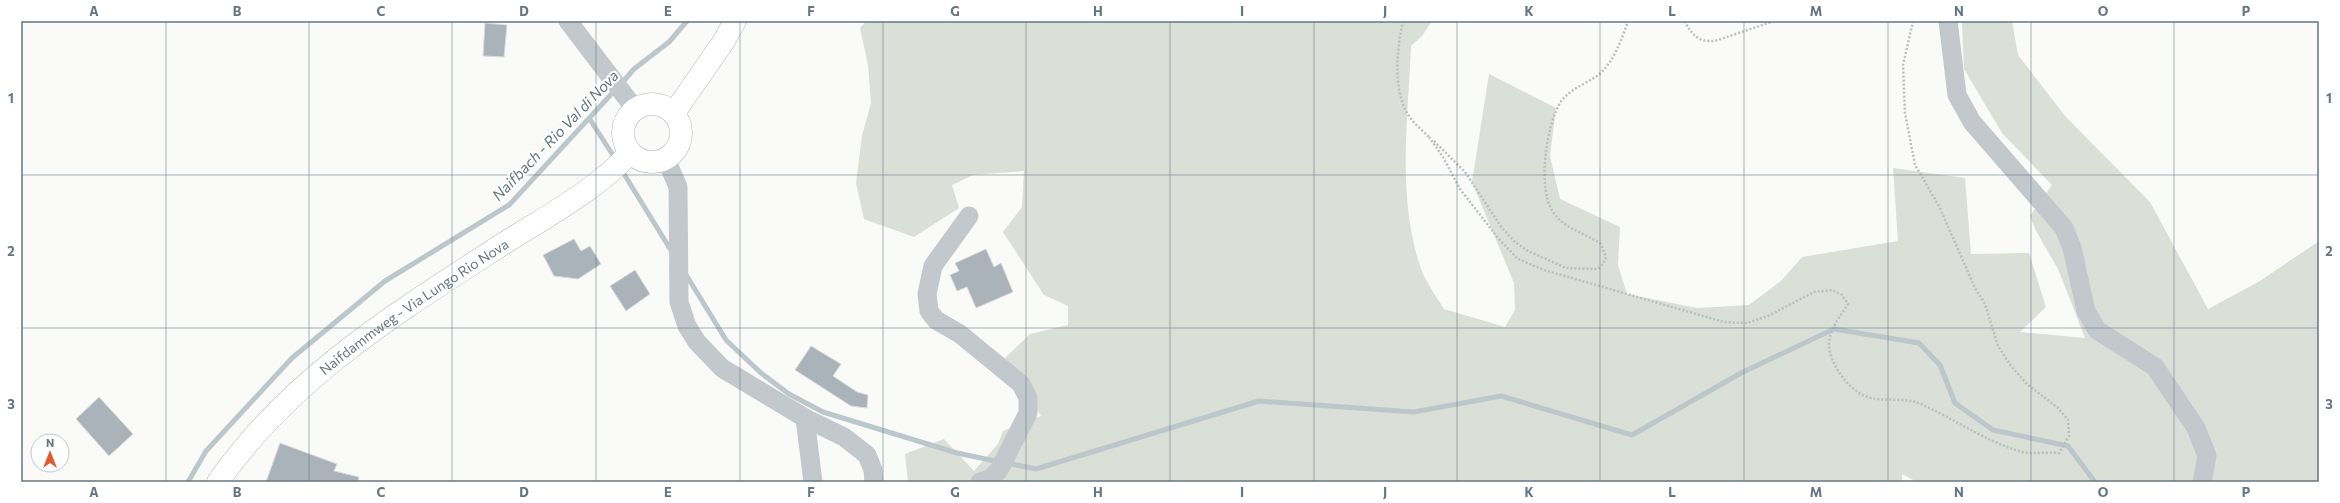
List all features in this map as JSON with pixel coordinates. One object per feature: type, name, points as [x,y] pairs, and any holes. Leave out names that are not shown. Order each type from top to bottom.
[{"type":"main road","points":[[674,113],[724,41],[735,21]]},
{"type":"main road","points":[[630,102],[659,105],[674,113],[680,125],[682,138],[679,147],[666,159],[657,162],[622,161],[625,145],[623,130],[628,116],[630,102]]},
{"type":"main road","name":"Naifdammweg - Via Lungo Rio Nova","points":[[218,482],[247,444],[295,392],[346,349],[398,312],[586,191],[622,161]]},
{"type":"street","points":[[568,21],[630,102]]},
{"type":"street","points":[[1948,21],[1957,94],[1972,122],[2064,228],[2072,248],[2086,311],[2097,330],[2155,367],[2196,428],[2207,456],[2203,480]]},
{"type":"street","points":[[666,159],[678,187],[680,250],[679,302],[687,326],[697,342],[722,368],[805,418],[844,437],[867,455],[873,470],[874,482]]},
{"type":"street","points":[[969,216],[933,266],[927,294],[929,311],[936,320],[960,334],[1021,384],[1028,398],[1028,413],[1001,465],[990,479],[980,482]]},
{"type":"street","points":[[805,418],[813,482]]},
{"type":"path","points":[[1403,21],[1397,58],[1402,102],[1407,113],[1429,137],[1458,164],[1502,228],[1515,242],[1528,251],[1566,268],[1598,269],[1603,264],[1606,257],[1601,244],[1565,225],[1553,212],[1546,194],[1544,174],[1545,157],[1554,113],[1562,100],[1570,92],[1598,75],[1606,68],[1628,21]]},
{"type":"path","points":[[1684,21],[1694,37],[1700,41],[1707,41],[1715,40],[1774,21]]},
{"type":"path","points":[[1429,137],[1443,157],[1460,189],[1498,238],[1518,259],[1544,270],[1724,322],[1747,323],[1768,316],[1814,292],[1832,290],[1842,295],[1848,304],[1834,329],[1829,342],[1831,354],[1839,371],[1851,386],[1865,396],[1897,398],[1919,403],[2003,445],[2024,452],[2059,453],[2069,436],[2068,420],[2058,408],[2027,384],[2011,366],[1998,346],[1985,304],[1975,288],[1939,206],[1915,165],[1905,113],[1903,65],[1913,21]]},
{"type":"shaded area","points":[[866,21],[1432,21],[1422,36],[1411,46],[1406,129],[1406,185],[1408,212],[1420,266],[1428,283],[1444,309],[1505,327],[1515,310],[1514,283],[1472,182],[1489,74],[1556,108],[1550,156],[1560,199],[1620,227],[1618,265],[1627,294],[1697,308],[1749,305],[1781,281],[1802,257],[1898,241],[1893,168],[1965,178],[1971,254],[2029,253],[2046,307],[2020,332],[2085,338],[2058,269],[2036,231],[2030,216],[2052,185],[2002,133],[1964,69],[1962,21],[2012,21],[2018,55],[2065,116],[2150,202],[2208,309],[2260,281],[2319,241],[2319,482],[1917,482],[1902,474],[1902,482],[908,482],[905,454],[944,439],[974,471],[998,444],[1003,431],[1041,416],[1005,358],[1030,334],[1068,325],[1068,306],[1044,295],[1003,232],[1022,207],[1024,171],[973,175],[952,185],[959,208],[914,237],[864,219],[856,183],[862,136],[871,103],[868,65],[860,28]]},
{"type":"building","points":[[485,23],[507,25],[504,57],[483,56]]},
{"type":"building","points":[[574,239],[581,251],[590,246],[601,264],[578,279],[554,276],[543,255]]},
{"type":"building","points":[[986,249],[994,267],[1001,263],[1013,292],[976,308],[967,287],[957,291],[950,275],[959,271],[955,263]]},
{"type":"building","points":[[635,270],[650,294],[626,311],[610,286]]},
{"type":"building","points":[[811,346],[841,364],[833,376],[857,392],[868,395],[867,408],[851,406],[795,370]]},
{"type":"building","points":[[99,397],[133,434],[109,456],[76,419]]},
{"type":"building","points":[[280,443],[337,464],[334,471],[359,477],[358,482],[266,482]]},
{"type":"waterway","name":"Naifbach - Rio Val di Nova","points":[[621,84],[634,69],[669,42],[687,21]]},
{"type":"waterway","name":"Naifbach - Rio Val di Nova","points":[[188,482],[206,451],[292,358],[385,281],[509,205],[616,89]]},
{"type":"waterway","points":[[589,118],[616,160]]},
{"type":"waterway","points":[[621,169],[672,252]]},
{"type":"waterway","points":[[685,273],[726,340],[761,373],[789,394],[823,412],[957,453],[1000,462]]},
{"type":"waterway","points":[[1007,463],[1036,469],[1259,401],[1414,412],[1501,396],[1632,435],[1741,373],[1834,329],[1919,343],[1940,365],[1955,403],[1993,430],[2068,446],[2095,482]]}]
